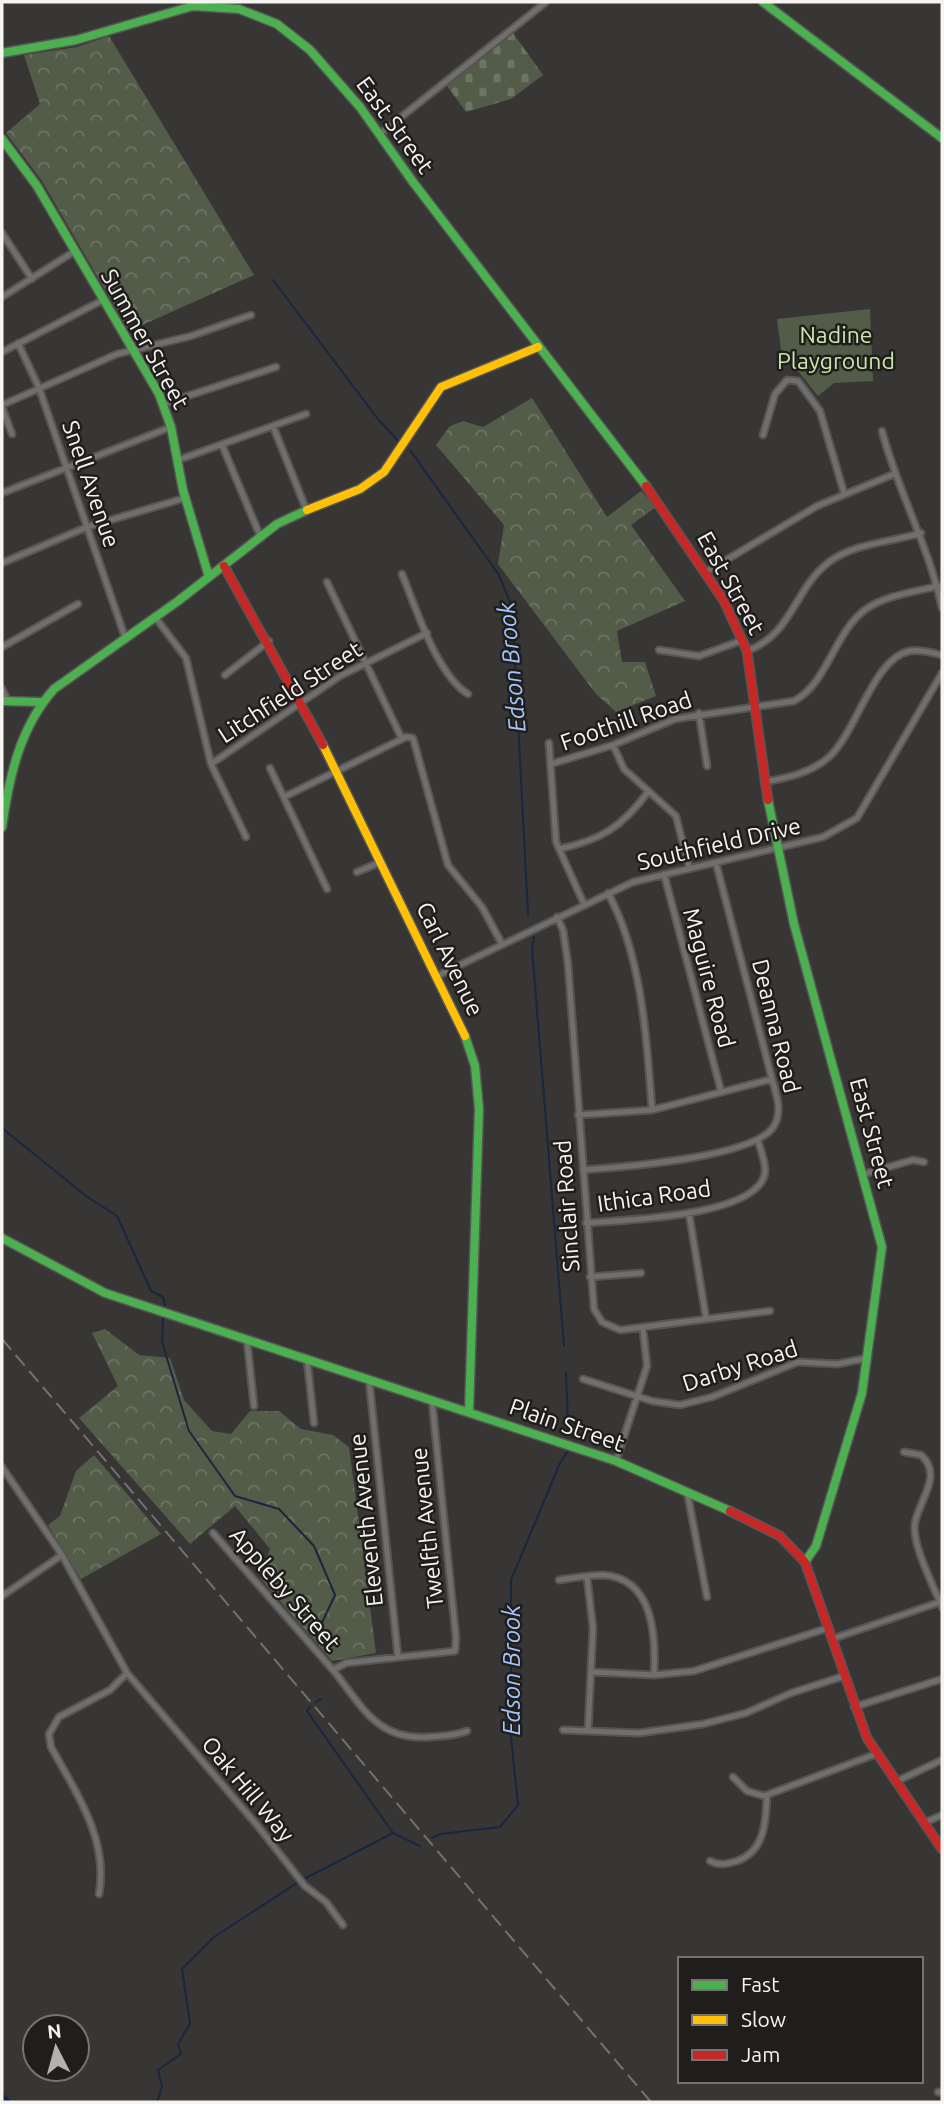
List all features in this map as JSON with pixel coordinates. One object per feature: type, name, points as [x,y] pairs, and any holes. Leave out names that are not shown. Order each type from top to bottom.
[{"type":"street","points":[[167,12],[169,2]]},
{"type":"street","points":[[381,133],[546,2]]},
{"type":"street","points":[[763,2],[942,138]]},
{"type":"street","name":"East Street","points":[[2,53],[69,42],[167,12],[206,4],[230,4],[260,13],[298,35],[381,133],[413,182],[654,497],[706,572],[743,640],[747,651],[764,782],[794,924],[882,1247],[868,1357],[855,1423],[816,1546],[805,1562]]},
{"type":"street","name":"Summer Street","points":[[2,139],[32,179],[163,404],[171,427],[185,498],[209,577]]},
{"type":"street","points":[[2,233],[32,279]]},
{"type":"street","points":[[2,297],[75,251]]},
{"type":"street","points":[[2,352],[103,300]]},
{"type":"street","points":[[12,434],[2,406],[133,349],[191,336],[251,315]]},
{"type":"street","name":"Snell Avenue","points":[[18,343],[39,388],[125,637]]},
{"type":"street","points":[[2,827],[3,808],[11,774],[41,702],[60,684],[155,617],[277,524],[306,509],[360,488],[383,473],[399,454],[430,397],[441,387],[538,347]]},
{"type":"street","points":[[163,404],[276,367]]},
{"type":"street","points":[[763,435],[775,394],[785,382],[793,379],[801,384],[818,406],[844,494]]},
{"type":"street","points":[[178,460],[306,414]]},
{"type":"street","points":[[273,426],[306,509]]},
{"type":"street","points":[[2,493],[171,427]]},
{"type":"street","points":[[882,431],[894,474],[921,533],[942,608]]},
{"type":"street","points":[[222,445],[261,538]]},
{"type":"street","points":[[706,572],[817,506],[894,474]]},
{"type":"street","points":[[2,563],[87,527],[185,498]]},
{"type":"street","points":[[747,651],[773,638],[804,589],[832,560],[858,549],[921,533]]},
{"type":"street","name":"Carl Avenue","points":[[224,566],[302,702],[467,1036],[479,1089],[469,1412]]},
{"type":"street","points":[[402,574],[427,633],[455,686],[468,694]]},
{"type":"street","points":[[327,582],[402,739]]},
{"type":"street","name":"Foothill Road","points":[[551,764],[613,744],[675,719],[699,713],[789,703],[802,696],[844,632],[870,606],[889,598],[938,586]]},
{"type":"street","points":[[2,647],[78,604]]},
{"type":"street","points":[[155,617],[186,658],[211,764],[246,837]]},
{"type":"street","name":"Litchfield Street","points":[[211,764],[365,662],[427,633]]},
{"type":"street","points":[[659,650],[699,656],[743,640]]},
{"type":"street","points":[[225,675],[269,641]]},
{"type":"street","points":[[764,782],[806,772],[834,753],[884,668],[896,656],[915,650],[942,655]]},
{"type":"street","name":"Southfield Drive","points":[[437,976],[608,892],[689,867],[823,837],[857,818],[942,673]]},
{"type":"street","points":[[2,689],[5,701],[41,702]]},
{"type":"street","points":[[699,713],[707,766]]},
{"type":"street","points":[[284,797],[402,739],[410,737],[415,740],[448,865],[482,907],[502,943]]},
{"type":"street","points":[[550,743],[559,849],[584,904]]},
{"type":"street","points":[[613,744],[624,769],[677,816],[689,867]]},
{"type":"street","points":[[270,768],[327,888]]},
{"type":"street","points":[[559,849],[583,844],[617,828],[648,792]]},
{"type":"street","points":[[357,872],[381,862]]},
{"type":"street","name":"Deanna Road","points":[[716,863],[780,1113],[774,1127],[758,1140]]},
{"type":"street","name":"Maguire Road","points":[[664,874],[721,1091]]},
{"type":"street","points":[[608,892],[618,910],[644,1010],[652,1110]]},
{"type":"street","name":"Sinclair Road","points":[[557,917],[563,930],[568,964],[594,1309],[603,1322],[620,1330],[769,1311]]},
{"type":"street","points":[[578,1115],[652,1110],[772,1079]]},
{"type":"street","points":[[583,1170],[667,1163],[758,1140]]},
{"type":"street","name":"Ithica Road","points":[[586,1223],[689,1213],[745,1198],[757,1189],[765,1172],[758,1140]]},
{"type":"street","points":[[864,1174],[913,1160],[924,1162]]},
{"type":"street","points":[[689,1213],[706,1318]]},
{"type":"street","name":"Plain Street","points":[[2,1238],[96,1289],[616,1461],[771,1530],[794,1547],[805,1562],[855,1707],[876,1754],[942,1849]]},
{"type":"street","points":[[590,1277],[641,1273]]},
{"type":"street","points":[[616,1461],[647,1360],[643,1329]]},
{"type":"street","points":[[246,1338],[254,1406]]},
{"type":"street","name":"Darby Road","points":[[583,1379],[661,1404],[690,1404],[799,1362],[837,1364],[868,1357]]},
{"type":"street","points":[[307,1359],[314,1423]]},
{"type":"street","name":"Eleventh Avenue","points":[[369,1379],[398,1657]]},
{"type":"street","name":"Twelfth Avenue","points":[[432,1401],[456,1637],[455,1651]]},
{"type":"street","points":[[832,1639],[941,1605],[914,1533],[917,1516],[933,1488],[932,1469],[921,1455],[904,1452]]},
{"type":"street","name":"Oak Hill Way","points":[[2,1467],[62,1555],[127,1673],[257,1825],[305,1886],[326,1902],[342,1925]]},
{"type":"street","points":[[687,1491],[707,1597]]},
{"type":"street","name":"Appleby Street","points":[[213,1533],[333,1670],[346,1663],[455,1651]]},
{"type":"street","points":[[2,1596],[62,1555]]},
{"type":"street","points":[[587,1577],[593,1628],[588,1731]]},
{"type":"street","points":[[559,1580],[618,1578],[630,1584],[644,1600],[655,1645],[654,1675]]},
{"type":"street","points":[[592,1672],[654,1675],[709,1667],[828,1628]]},
{"type":"street","points":[[333,1670],[379,1725],[394,1734],[425,1737],[467,1731]]},
{"type":"street","points":[[99,1894],[100,1872],[93,1829],[82,1802],[51,1747],[48,1734],[59,1717],[110,1690],[127,1673]]},
{"type":"street","points":[[563,1730],[651,1733],[703,1724],[746,1713],[791,1693],[844,1676]]},
{"type":"street","points":[[855,1707],[942,1679]]},
{"type":"street","points":[[733,1777],[752,1794],[767,1795],[876,1754]]},
{"type":"street","points":[[895,1782],[942,1760]]},
{"type":"street","points":[[710,1861],[722,1864],[733,1862],[746,1857],[757,1847],[762,1836],[767,1795]]},
{"type":"street","points":[[924,1823],[942,1815]]},
{"type":"green space","points":[[513,33],[543,75],[511,99],[466,112],[447,86]]},
{"type":"green space","points":[[109,36],[254,275],[129,331],[42,181],[6,133],[40,104],[24,55],[77,47]]},
{"type":"green space","name":"Nadine Playground","points":[[870,309],[873,381],[834,383],[818,396],[781,350],[777,319]]},
{"type":"green space","points":[[532,398],[607,517],[641,491],[656,507],[631,525],[685,601],[617,631],[622,662],[645,662],[656,696],[616,712],[596,694],[498,564],[504,525],[436,445],[450,426],[463,421],[483,427]]},
{"type":"green space","points":[[105,1329],[139,1355],[170,1358],[184,1400],[212,1431],[231,1434],[250,1411],[279,1411],[301,1429],[333,1435],[349,1447],[376,1653],[332,1661],[260,1578],[270,1549],[235,1506],[190,1544],[79,1418],[118,1386],[92,1333]]},
{"type":"green space","points":[[94,1455],[161,1534],[81,1579],[48,1525],[60,1516],[76,1471]]},
{"type":"waterway","name":"Edson Brook","points":[[273,280],[378,419],[399,442]]},
{"type":"waterway","name":"Edson Brook","points":[[410,450],[499,575],[512,607],[528,914]]},
{"type":"waterway","name":"Edson Brook","points":[[534,937],[532,948],[564,1346]]},
{"type":"waterway","points":[[2,1128],[86,1196],[117,1216],[151,1291],[163,1297],[165,1305]]},
{"type":"waterway","points":[[163,1317],[162,1342],[189,1431],[235,1496],[279,1509],[314,1546],[335,1595],[319,1629]]},
{"type":"waterway","name":"Edson Brook","points":[[566,1373],[568,1423],[572,1438]]},
{"type":"waterway","name":"Edson Brook","points":[[432,1838],[440,1834],[500,1827],[518,1805],[511,1737],[511,1580],[560,1463],[568,1451]]},
{"type":"waterway","points":[[316,1702],[321,1699]]},
{"type":"waterway","points":[[310,1707],[307,1711],[393,1833]]},
{"type":"waterway","name":"Edson Brook","points":[[306,1878],[393,1833],[420,1846]]},
{"type":"waterway","name":"Edson Brook","points":[[157,2102],[162,2087],[158,2070],[181,2054],[178,2044],[190,2024],[182,1969],[214,1937],[297,1883]]},
{"type":"waterway","points":[[2,2098],[7,2102]]},
{"type":"railway","points":[[2,1339],[651,2102]]},
{"type":"traffic: fast","points":[[763,2],[942,138]]},
{"type":"traffic: fast","points":[[2,53],[76,40],[193,6],[239,9],[277,24],[310,50],[360,107],[413,182],[646,486]]},
{"type":"traffic: fast","points":[[2,139],[37,186],[159,394],[171,427],[183,490],[209,577]]},
{"type":"traffic: fast","points":[[2,827],[8,790],[24,736],[54,689],[178,601],[277,524],[307,510]]},
{"type":"traffic: fast","points":[[2,701],[41,702]]},
{"type":"traffic: fast","points":[[768,800],[794,924],[882,1247],[862,1393],[816,1546],[805,1562]]},
{"type":"traffic: fast","points":[[465,1036],[475,1066],[479,1109],[469,1412]]},
{"type":"traffic: fast","points":[[2,1238],[105,1293],[616,1461],[730,1511]]},
{"type":"traffic: slow","points":[[307,510],[360,489],[384,472],[441,387],[538,347]]},
{"type":"traffic: slow","points":[[323,745],[465,1036]]},
{"type":"traffic: jam","points":[[646,486],[724,601],[747,651],[768,800]]},
{"type":"traffic: jam","points":[[224,566],[323,745]]},
{"type":"traffic: jam","points":[[730,1511],[780,1536],[805,1562],[867,1738],[942,1849]]}]
